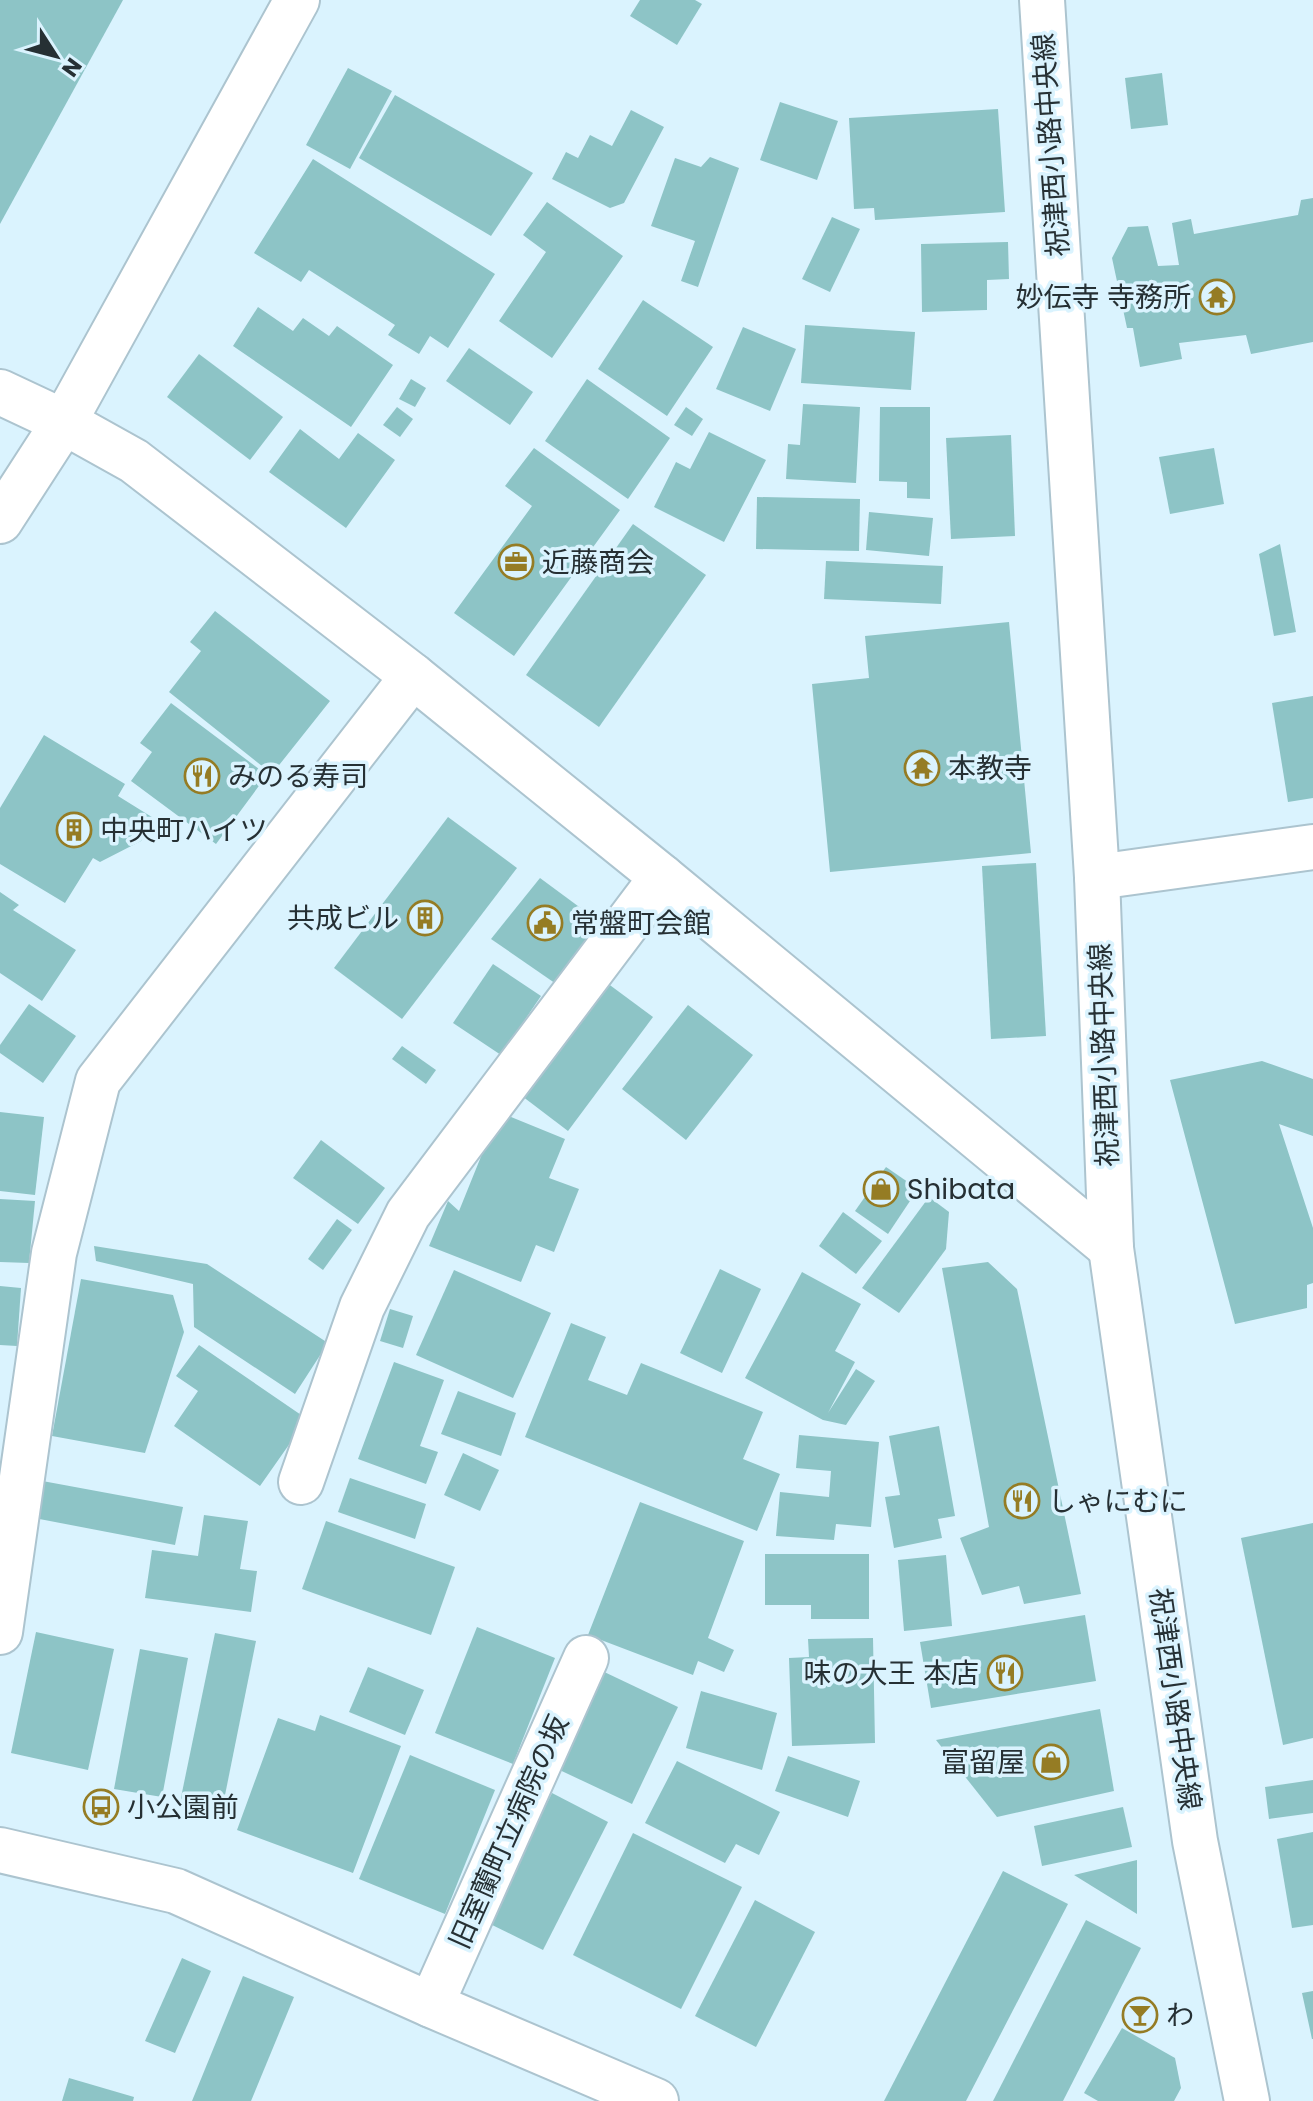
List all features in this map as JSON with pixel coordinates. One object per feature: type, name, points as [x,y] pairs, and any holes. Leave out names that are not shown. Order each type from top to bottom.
[{"type":"street","points":[[0,521],[64,422],[297,0]]},
{"type":"street","name":"祝津西小路中央線","points":[[1042,0],[1097,877],[1111,1248],[1195,1841],[1247,2101]]},
{"type":"street","points":[[0,392],[64,422],[134,461],[413,676],[1111,1248]]},
{"type":"street","points":[[0,1632],[54,1253],[98,1081],[413,676]]},
{"type":"street","points":[[1097,877],[1313,847]]},
{"type":"street","points":[[301,1482],[362,1307],[408,1214],[662,877]]},
{"type":"street","name":"旧室蘭町立病院の坂","points":[[431,2005],[586,1658]]},
{"type":"street","points":[[0,1850],[176,1891],[656,2101]]},
{"type":"building","points":[[0,0],[123,0],[0,224]]},
{"type":"building","points":[[640,0],[695,0],[702,4],[677,45],[630,16]]},
{"type":"building","points":[[348,68],[392,91],[350,169],[306,145]]},
{"type":"building","points":[[1162,73],[1168,125],[1131,129],[1125,78]]},
{"type":"building","points":[[395,95],[533,173],[491,236],[359,158]]},
{"type":"building","points":[[780,102],[838,121],[817,180],[760,160]]},
{"type":"building","points":[[998,109],[1005,212],[875,220],[874,208],[854,209],[849,118]]},
{"type":"building","points":[[631,110],[664,127],[624,203],[610,208],[552,179],[566,152],[578,158],[590,135],[612,146]]},
{"type":"building","points":[[710,157],[739,168],[698,287],[681,281],[695,241],[651,226],[675,158],[701,167]]},
{"type":"building","points":[[313,159],[495,274],[448,348],[430,336],[419,354],[388,335],[395,325],[309,270],[301,282],[254,253]]},
{"type":"building","name":"妙伝寺 寺務所","points":[[1313,198],[1313,342],[1251,354],[1246,335],[1179,343],[1182,359],[1140,367],[1133,328],[1127,328],[1112,258],[1128,227],[1148,226],[1158,266],[1179,265],[1172,223],[1191,219],[1194,234],[1298,215],[1301,200]]},
{"type":"building","points":[[547,202],[623,256],[552,358],[499,321],[546,252],[523,235]]},
{"type":"building","points":[[832,217],[860,229],[830,292],[802,279]]},
{"type":"building","points":[[1008,242],[1009,279],[987,280],[987,310],[922,312],[921,244]]},
{"type":"building","points":[[643,300],[713,347],[667,416],[598,369]]},
{"type":"building","points":[[258,307],[293,331],[303,318],[329,336],[337,326],[393,365],[351,427],[233,346]]},
{"type":"building","points":[[805,325],[915,332],[911,390],[801,383]]},
{"type":"building","points":[[743,327],[796,349],[770,411],[716,389]]},
{"type":"building","points":[[469,348],[533,392],[510,425],[446,381]]},
{"type":"building","points":[[199,354],[283,417],[250,460],[167,397]]},
{"type":"building","points":[[411,379],[426,388],[415,407],[399,399]]},
{"type":"building","points":[[587,379],[670,438],[628,499],[545,441]]},
{"type":"building","points":[[803,404],[860,407],[856,483],[786,479],[788,444],[800,445]]},
{"type":"building","points":[[397,407],[413,419],[400,437],[383,425]]},
{"type":"building","points":[[686,407],[703,419],[692,436],[674,425]]},
{"type":"building","points":[[880,407],[930,407],[930,499],[907,498],[907,482],[879,481]]},
{"type":"building","points":[[300,429],[339,459],[358,433],[395,460],[346,528],[269,472]]},
{"type":"building","points":[[709,432],[766,460],[724,542],[654,507],[676,462],[690,469]]},
{"type":"building","points":[[1011,435],[1015,536],[951,539],[946,438]]},
{"type":"building","points":[[534,448],[620,510],[514,656],[454,613],[532,506],[505,486]]},
{"type":"building","points":[[1214,448],[1224,504],[1170,514],[1159,457]]},
{"type":"building","points":[[757,497],[860,499],[859,551],[756,549]]},
{"type":"building","points":[[869,512],[933,518],[929,556],[866,550]]},
{"type":"building","points":[[633,524],[706,575],[599,727],[526,675]]},
{"type":"building","points":[[1280,544],[1296,632],[1274,636],[1259,554]]},
{"type":"building","points":[[826,561],[943,566],[941,604],[824,599]]},
{"type":"building","points":[[215,611],[330,701],[272,774],[169,692],[201,651],[190,642]]},
{"type":"building","name":"本教寺","points":[[1009,622],[1031,853],[830,872],[812,684],[869,678],[865,636]]},
{"type":"building","points":[[1313,696],[1313,798],[1288,802],[1272,703]]},
{"type":"building","points":[[171,703],[267,775],[216,844],[131,781],[152,752],[140,743]]},
{"type":"building","name":"中央町ハイツ","points":[[44,735],[125,784],[118,796],[155,819],[141,841],[100,862],[93,858],[65,903],[0,864],[0,808]]},
{"type":"building","name":"共成ビル","points":[[448,817],[517,868],[402,1019],[334,968]]},
{"type":"building","points":[[1036,863],[1046,1036],[991,1039],[982,866]]},
{"type":"building","points":[[540,878],[605,926],[562,988],[491,939]]},
{"type":"building","points":[[0,892],[19,905],[13,910],[76,950],[42,1001],[0,973]]},
{"type":"building","points":[[493,964],[541,996],[501,1055],[453,1023]]},
{"type":"building","points":[[603,980],[653,1017],[568,1131],[518,1093]]},
{"type":"building","points":[[29,1004],[76,1036],[43,1083],[0,1053],[0,1045]]},
{"type":"building","points":[[688,1005],[753,1055],[686,1140],[622,1089]]},
{"type":"building","points":[[402,1046],[436,1070],[426,1084],[392,1059]]},
{"type":"building","points":[[1262,1061],[1313,1079],[1313,1136],[1279,1124],[1313,1228],[1313,1283],[1307,1285],[1307,1308],[1235,1324],[1170,1080]]},
{"type":"building","points":[[0,1112],[44,1117],[35,1195],[0,1191]]},
{"type":"building","points":[[499,1112],[565,1139],[549,1178],[579,1189],[554,1252],[536,1245],[521,1282],[429,1246],[448,1201],[459,1211]]},
{"type":"building","points":[[321,1140],[385,1188],[358,1224],[293,1178]]},
{"type":"building","points":[[886,1167],[918,1189],[888,1234],[855,1211]]},
{"type":"building","points":[[929,1197],[949,1212],[946,1249],[899,1313],[862,1288]]},
{"type":"building","points":[[0,1199],[35,1201],[29,1263],[0,1262]]},
{"type":"building","points":[[843,1212],[882,1241],[856,1274],[819,1246]]},
{"type":"building","points":[[337,1219],[352,1230],[323,1270],[308,1259]]},
{"type":"building","points":[[94,1246],[207,1264],[328,1343],[295,1394],[194,1327],[193,1284],[96,1261]]},
{"type":"building","points":[[988,1262],[1017,1289],[1081,1594],[1024,1604],[1019,1586],[982,1595],[960,1538],[989,1527],[942,1268]]},
{"type":"building","points":[[720,1269],[761,1289],[722,1373],[680,1353]]},
{"type":"building","points":[[454,1270],[551,1313],[513,1398],[416,1355]]},
{"type":"building","points":[[802,1272],[861,1304],[835,1351],[855,1362],[828,1413],[856,1369],[875,1381],[846,1425],[823,1420],[745,1378]]},
{"type":"building","points":[[81,1279],[173,1295],[184,1332],[145,1453],[52,1436]]},
{"type":"building","points":[[0,1286],[21,1288],[17,1346],[0,1345]]},
{"type":"building","points":[[390,1309],[413,1316],[403,1348],[380,1341]]},
{"type":"building","points":[[571,1323],[606,1337],[588,1380],[627,1395],[641,1363],[763,1412],[743,1459],[780,1474],[757,1531],[525,1437]]},
{"type":"building","points":[[199,1345],[307,1419],[260,1486],[174,1426],[198,1391],[176,1376]]},
{"type":"building","points":[[394,1362],[444,1380],[420,1446],[438,1452],[426,1484],[358,1459]]},
{"type":"building","points":[[458,1391],[516,1413],[501,1456],[441,1434]]},
{"type":"building","points":[[939,1426],[955,1516],[938,1519],[942,1538],[894,1548],[885,1497],[900,1495],[889,1436]]},
{"type":"building","points":[[799,1435],[879,1442],[871,1527],[836,1524],[834,1540],[776,1536],[780,1492],[829,1497],[831,1471],[796,1468]]},
{"type":"building","points":[[463,1453],[499,1470],[480,1511],[444,1495]]},
{"type":"building","points":[[350,1478],[426,1504],[415,1539],[338,1512]]},
{"type":"building","points":[[37,1480],[183,1507],[175,1545],[29,1517]]},
{"type":"building","points":[[640,1502],[744,1541],[708,1638],[734,1650],[724,1672],[698,1661],[693,1675],[588,1635]]},
{"type":"building","points":[[204,1515],[248,1521],[240,1569],[257,1571],[251,1612],[145,1598],[152,1550],[198,1556]]},
{"type":"building","points":[[326,1521],[455,1567],[431,1635],[302,1589]]},
{"type":"building","points":[[1313,1523],[1313,1738],[1283,1745],[1241,1538]]},
{"type":"building","points":[[765,1554],[869,1554],[869,1619],[811,1619],[811,1605],[765,1605]]},
{"type":"building","points":[[946,1555],[952,1626],[904,1631],[898,1560]]},
{"type":"building","points":[[1085,1615],[1096,1681],[931,1708],[920,1642]]},
{"type":"building","points":[[477,1627],[555,1658],[513,1764],[435,1733]]},
{"type":"building","points":[[36,1632],[114,1649],[88,1770],[11,1753]]},
{"type":"building","points":[[215,1633],[256,1641],[221,1815],[179,1807]]},
{"type":"building","points":[[873,1638],[875,1743],[792,1746],[789,1658],[809,1657],[808,1639]]},
{"type":"building","points":[[140,1649],[188,1658],[162,1797],[114,1789]]},
{"type":"building","points":[[368,1667],[424,1690],[405,1735],[349,1712]]},
{"type":"building","points":[[598,1669],[678,1707],[632,1804],[551,1766]]},
{"type":"building","points":[[701,1691],[777,1713],[762,1770],[686,1748]]},
{"type":"building","points":[[1100,1709],[1114,1791],[997,1817],[936,1740]]},
{"type":"building","points":[[320,1715],[401,1746],[353,1873],[237,1830],[278,1718],[315,1731]]},
{"type":"building","points":[[410,1755],[495,1790],[445,1914],[359,1879]]},
{"type":"building","points":[[788,1756],[860,1781],[848,1817],[775,1791]]},
{"type":"building","points":[[677,1761],[780,1812],[759,1855],[736,1844],[725,1863],[645,1823]]},
{"type":"building","points":[[1313,1780],[1313,1813],[1269,1819],[1265,1787]]},
{"type":"building","points":[[552,1793],[608,1822],[543,1950],[486,1922]]},
{"type":"building","points":[[1123,1807],[1132,1847],[1042,1866],[1034,1826]]},
{"type":"building","points":[[1313,1832],[1313,1925],[1292,1928],[1277,1839]]},
{"type":"building","points":[[633,1833],[742,1887],[681,2009],[573,1955]]},
{"type":"building","points":[[1137,1860],[1137,1914],[1074,1875]]},
{"type":"building","points":[[1003,1871],[1068,1904],[966,2101],[884,2101]]},
{"type":"building","points":[[755,1900],[815,1932],[756,2047],[695,2016]]},
{"type":"building","points":[[1086,1920],[1141,1948],[1063,2101],[993,2101]]},
{"type":"building","points":[[182,1958],[211,1971],[175,2053],[145,2041]]},
{"type":"building","points":[[243,1976],[294,1997],[251,2101],[192,2101]]},
{"type":"building","points":[[1313,1991],[1313,2039],[1312,2039],[1302,1993]]},
{"type":"building","points":[[1122,2028],[1175,2058],[1181,2088],[1174,2101],[1098,2101],[1084,2093]]},
{"type":"building","points":[[69,2078],[134,2097],[133,2101],[62,2101]]},
{"type":"place","name":"妙伝寺 寺務所","points":[[1217,297]]},
{"type":"place","name":"近藤商会","points":[[516,562]]},
{"type":"place","name":"本教寺","points":[[922,768]]},
{"type":"place","name":"みのる寿司","points":[[202,776]]},
{"type":"place","name":"中央町ハイツ","points":[[74,830]]},
{"type":"place","name":"共成ビル","points":[[425,918]]},
{"type":"place","name":"常盤町会館","points":[[545,923]]},
{"type":"place","name":"Shibata","points":[[881,1189]]},
{"type":"place","name":"しゃにむに","points":[[1022,1501]]},
{"type":"place","name":"味の大王 本店","points":[[1005,1673]]},
{"type":"place","name":"富留屋","points":[[1051,1762]]},
{"type":"place","name":"小公園前","points":[[101,1807]]},
{"type":"place","name":"わ","points":[[1140,2015]]}]
